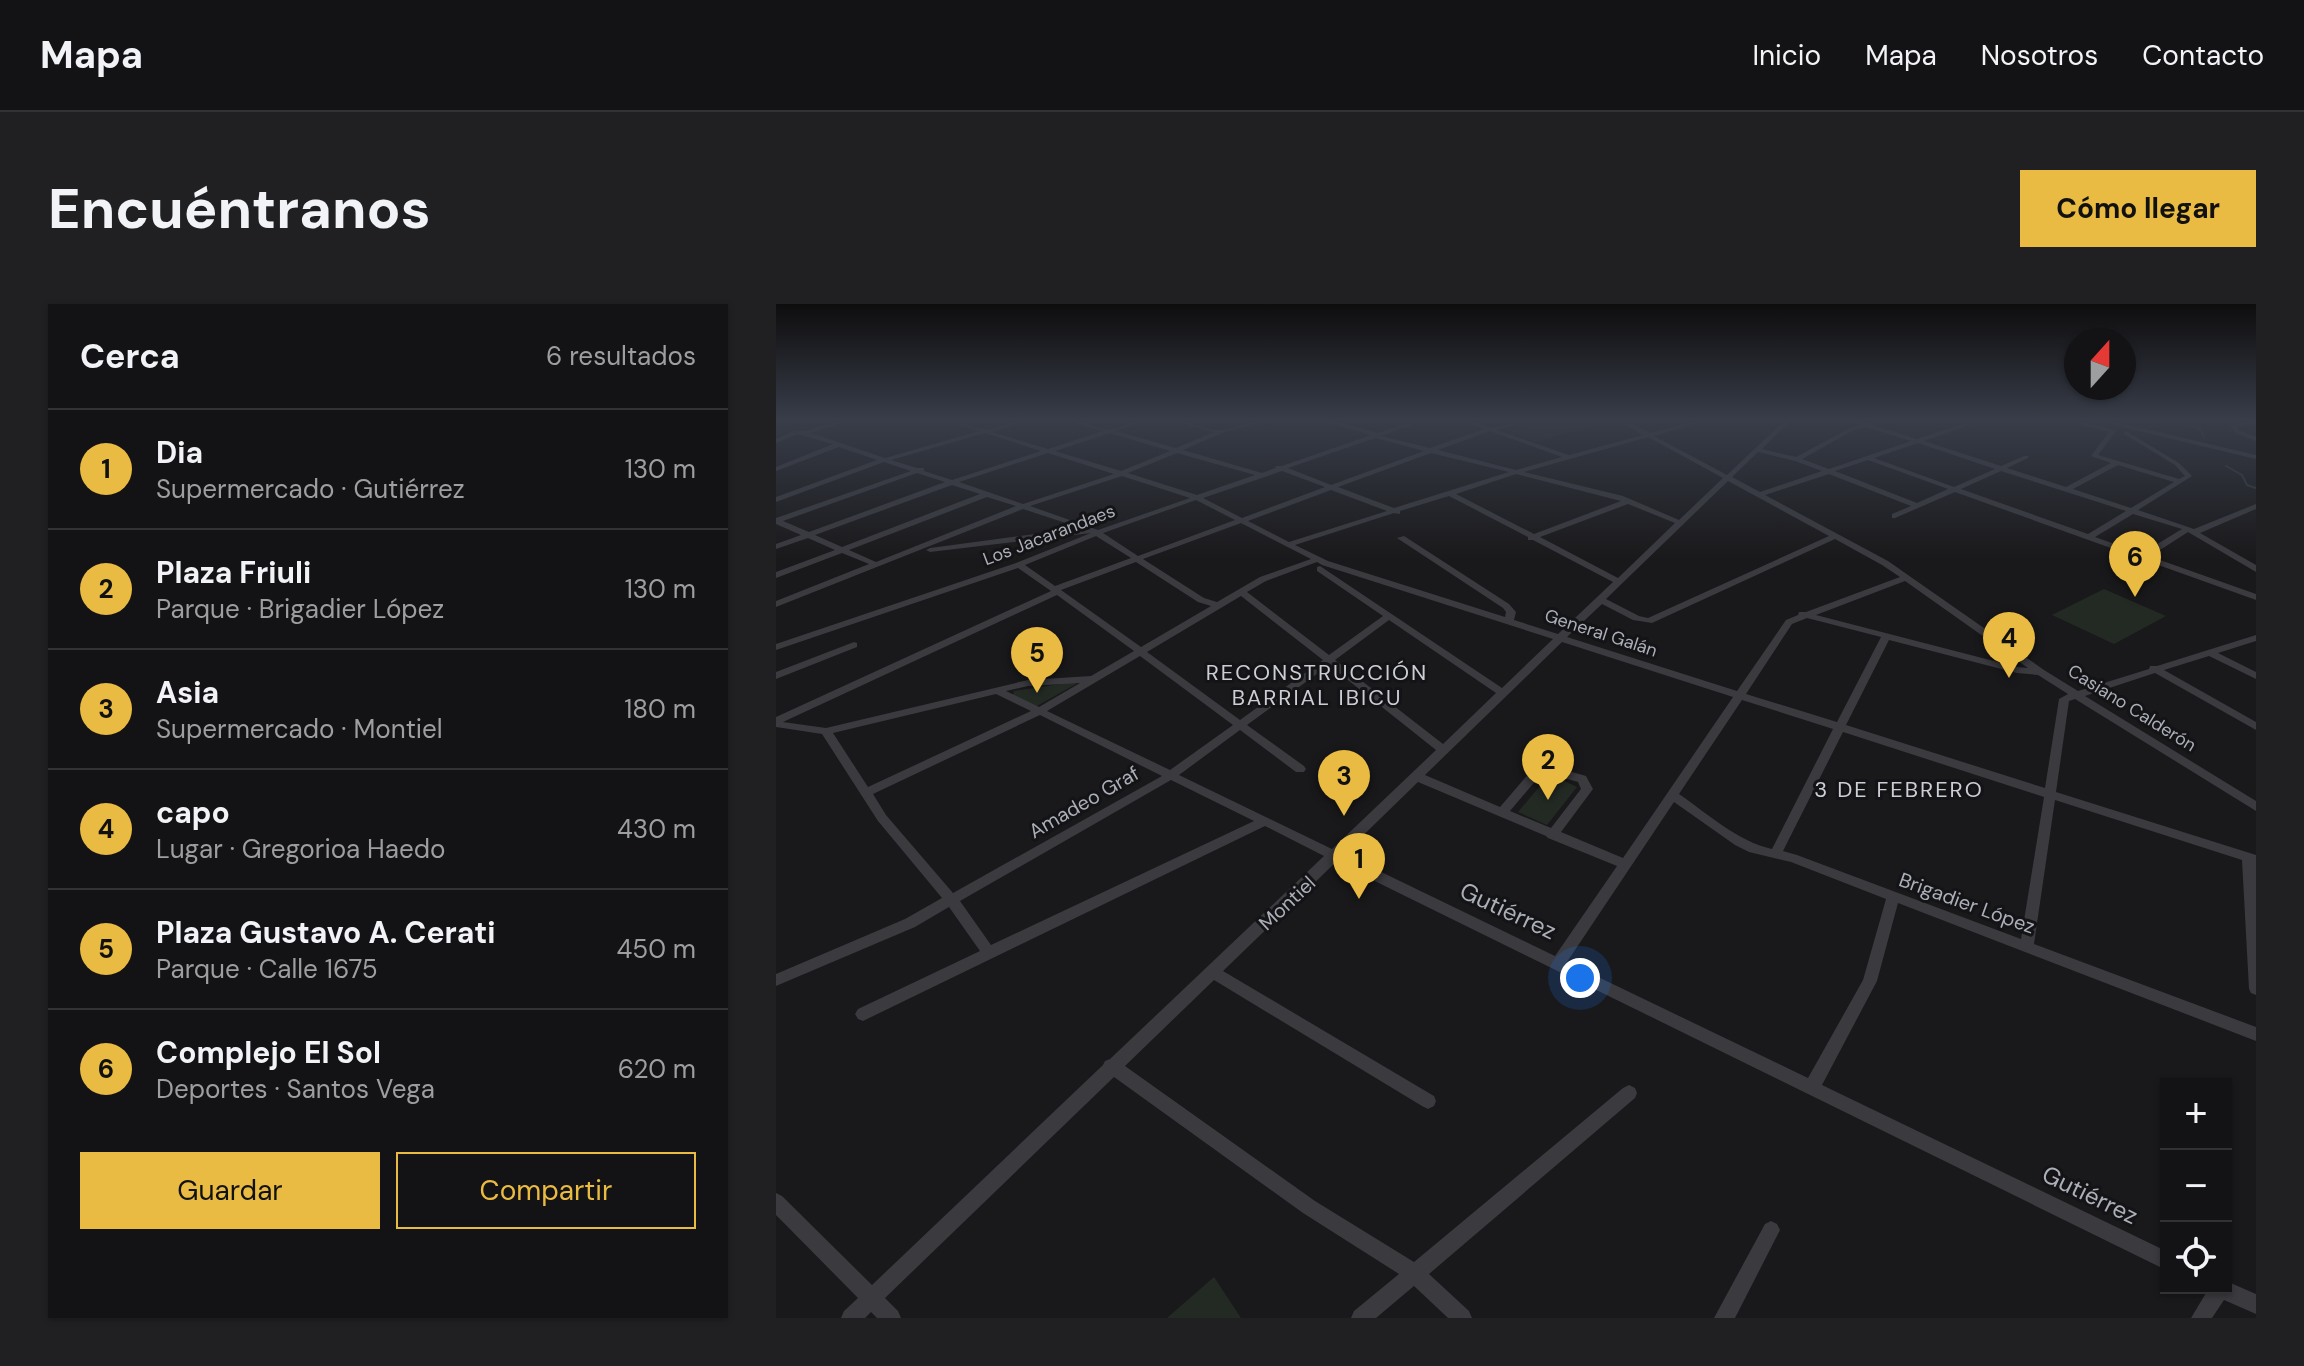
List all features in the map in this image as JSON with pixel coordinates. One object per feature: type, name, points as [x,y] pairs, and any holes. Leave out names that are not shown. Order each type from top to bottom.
[{"type":"street","points":[[776,500],[868,466]]},
{"type":"street","points":[[913,466],[1094,531],[1201,600],[1217,605]]},
{"type":"street","points":[[776,547],[954,481],[1003,466]]},
{"type":"street","name":"General Galán","points":[[1096,466],[1195,497],[1287,545],[1318,565],[1509,622],[2252,859]]},
{"type":"street","points":[[776,604],[1023,506],[1138,466]]},
{"type":"street","points":[[1233,466],[1259,474]]},
{"type":"street","points":[[776,723],[1057,590],[1387,466]]},
{"type":"street","points":[[1501,466],[1628,501],[1681,523]]},
{"type":"street","points":[[1287,545],[1536,466]]},
{"type":"street","name":"Casiano Calderón","points":[[1705,466],[1835,536],[1905,578],[2040,672],[2256,807]]},
{"type":"street","name":"Montiel","points":[[851,1318],[1111,1066],[1335,858],[1741,466]]},
{"type":"street","points":[[1816,466],[1918,506]]},
{"type":"street","points":[[1759,495],[1842,466]]},
{"type":"street","points":[[1892,466],[2256,597]]},
{"type":"street","points":[[1992,466],[2192,531],[2256,569]]},
{"type":"street","points":[[1895,516],[2006,466]]},
{"type":"street","points":[[2066,490],[2111,466]]},
{"type":"street","points":[[2128,466],[2180,482]]},
{"type":"street","points":[[2089,537],[2180,482],[2188,473],[2178,466]]},
{"type":"street","points":[[1278,467],[1397,512]]},
{"type":"street","name":"Los Jacarandaes","points":[[776,647],[1019,565],[1094,531],[1278,467]]},
{"type":"street","points":[[776,521],[922,469]]},
{"type":"street","points":[[776,575],[987,494]]},
{"type":"street","points":[[1451,494],[1620,582]]},
{"type":"street","points":[[1531,538],[1628,501]]},
{"type":"street","points":[[2157,548],[2256,506]]},
{"type":"street","points":[[776,521],[877,565]]},
{"type":"street","points":[[915,551],[1094,531]]},
{"type":"street","points":[[1601,600],[1636,618],[1649,621],[1835,536]]},
{"type":"street","points":[[1401,538],[1506,606],[1511,612],[1509,622]]},
{"type":"street","points":[[1019,565],[1117,632],[1238,726],[1300,769]]},
{"type":"street","points":[[865,793],[1038,712],[1269,576],[1318,565],[1388,617],[1503,693]]},
{"type":"street","points":[[1558,964],[1789,622],[1802,614],[1905,578]]},
{"type":"street","points":[[1241,591],[1445,751]]},
{"type":"street","points":[[1802,614],[2017,670],[2040,672]]},
{"type":"street","name":"Amadeo Graf","points":[[776,980],[897,930],[1170,776],[1388,617]]},
{"type":"street","points":[[1776,853],[1886,636]]},
{"type":"street","points":[[2027,947],[2064,699],[2153,668],[2256,638]]},
{"type":"street","points":[[776,676],[854,645]]},
{"type":"street","points":[[2209,652],[2256,676]]},
{"type":"street","points":[[2153,668],[2256,727]]},
{"type":"street","points":[[776,723],[826,731],[1038,682],[1092,679]]},
{"type":"street","name":"Gutiérrez","points":[[1000,692],[2160,1258]]},
{"type":"street","points":[[826,731],[865,793],[952,901],[989,953]]},
{"type":"street","points":[[1502,813],[1541,767],[1582,779],[1587,789],[1552,835]]},
{"type":"street","points":[[1418,777],[1625,864]]},
{"type":"street","name":"Brigadier López","points":[[1672,795],[1753,849],[1776,853],[2256,1034]]},
{"type":"street","points":[[863,1014],[1263,822]]},
{"type":"street","points":[[2252,859],[2256,989]]},
{"type":"street","points":[[1812,1087],[1870,981],[1893,897]]},
{"type":"street","points":[[1213,972],[1428,1101]]},
{"type":"street","points":[[1111,1066],[1309,1207],[1413,1272],[1462,1318]]},
{"type":"street","points":[[1361,1318],[1629,1093]]},
{"type":"street","points":[[776,1202],[891,1318]]},
{"type":"street","points":[[1724,1318],[1771,1230]]},
{"type":"street","points":[[2232,1293],[2256,1304]]},
{"type":"street","points":[[2201,1318],[2216,1294]]},
{"type":"shaded area","points":[[2104,589],[2166,616],[2114,644],[2052,615]]},
{"type":"shaded area","points":[[1076,684],[1035,707],[1013,695],[1014,691]]},
{"type":"shaded area","points":[[1550,774],[1577,787],[1547,825],[1518,812]]},
{"type":"shaded area","points":[[1214,1277],[1241,1318],[1167,1318]]},
{"type":"waterway","points":[[2227,466],[2242,475],[2247,485],[2256,488]]},
{"type":"place","name":"Complejo El Sol","points":[[2135,597]]},
{"type":"place","name":"capo","points":[[2009,678]]},
{"type":"place","name":"Plaza Gustavo A. Cerati","points":[[1037,693]]},
{"type":"place","name":"Plaza Friuli","points":[[1548,800]]},
{"type":"place","name":"Asia","points":[[1344,816]]},
{"type":"place","name":"Dia","points":[[1359,899]]},
{"type":"district","name":"RECONSTRUCCIÓN BARRIAL IBICU","points":[[1317,684]]},
{"type":"district","name":"3 DE FEBRERO","points":[[1899,789]]}]
